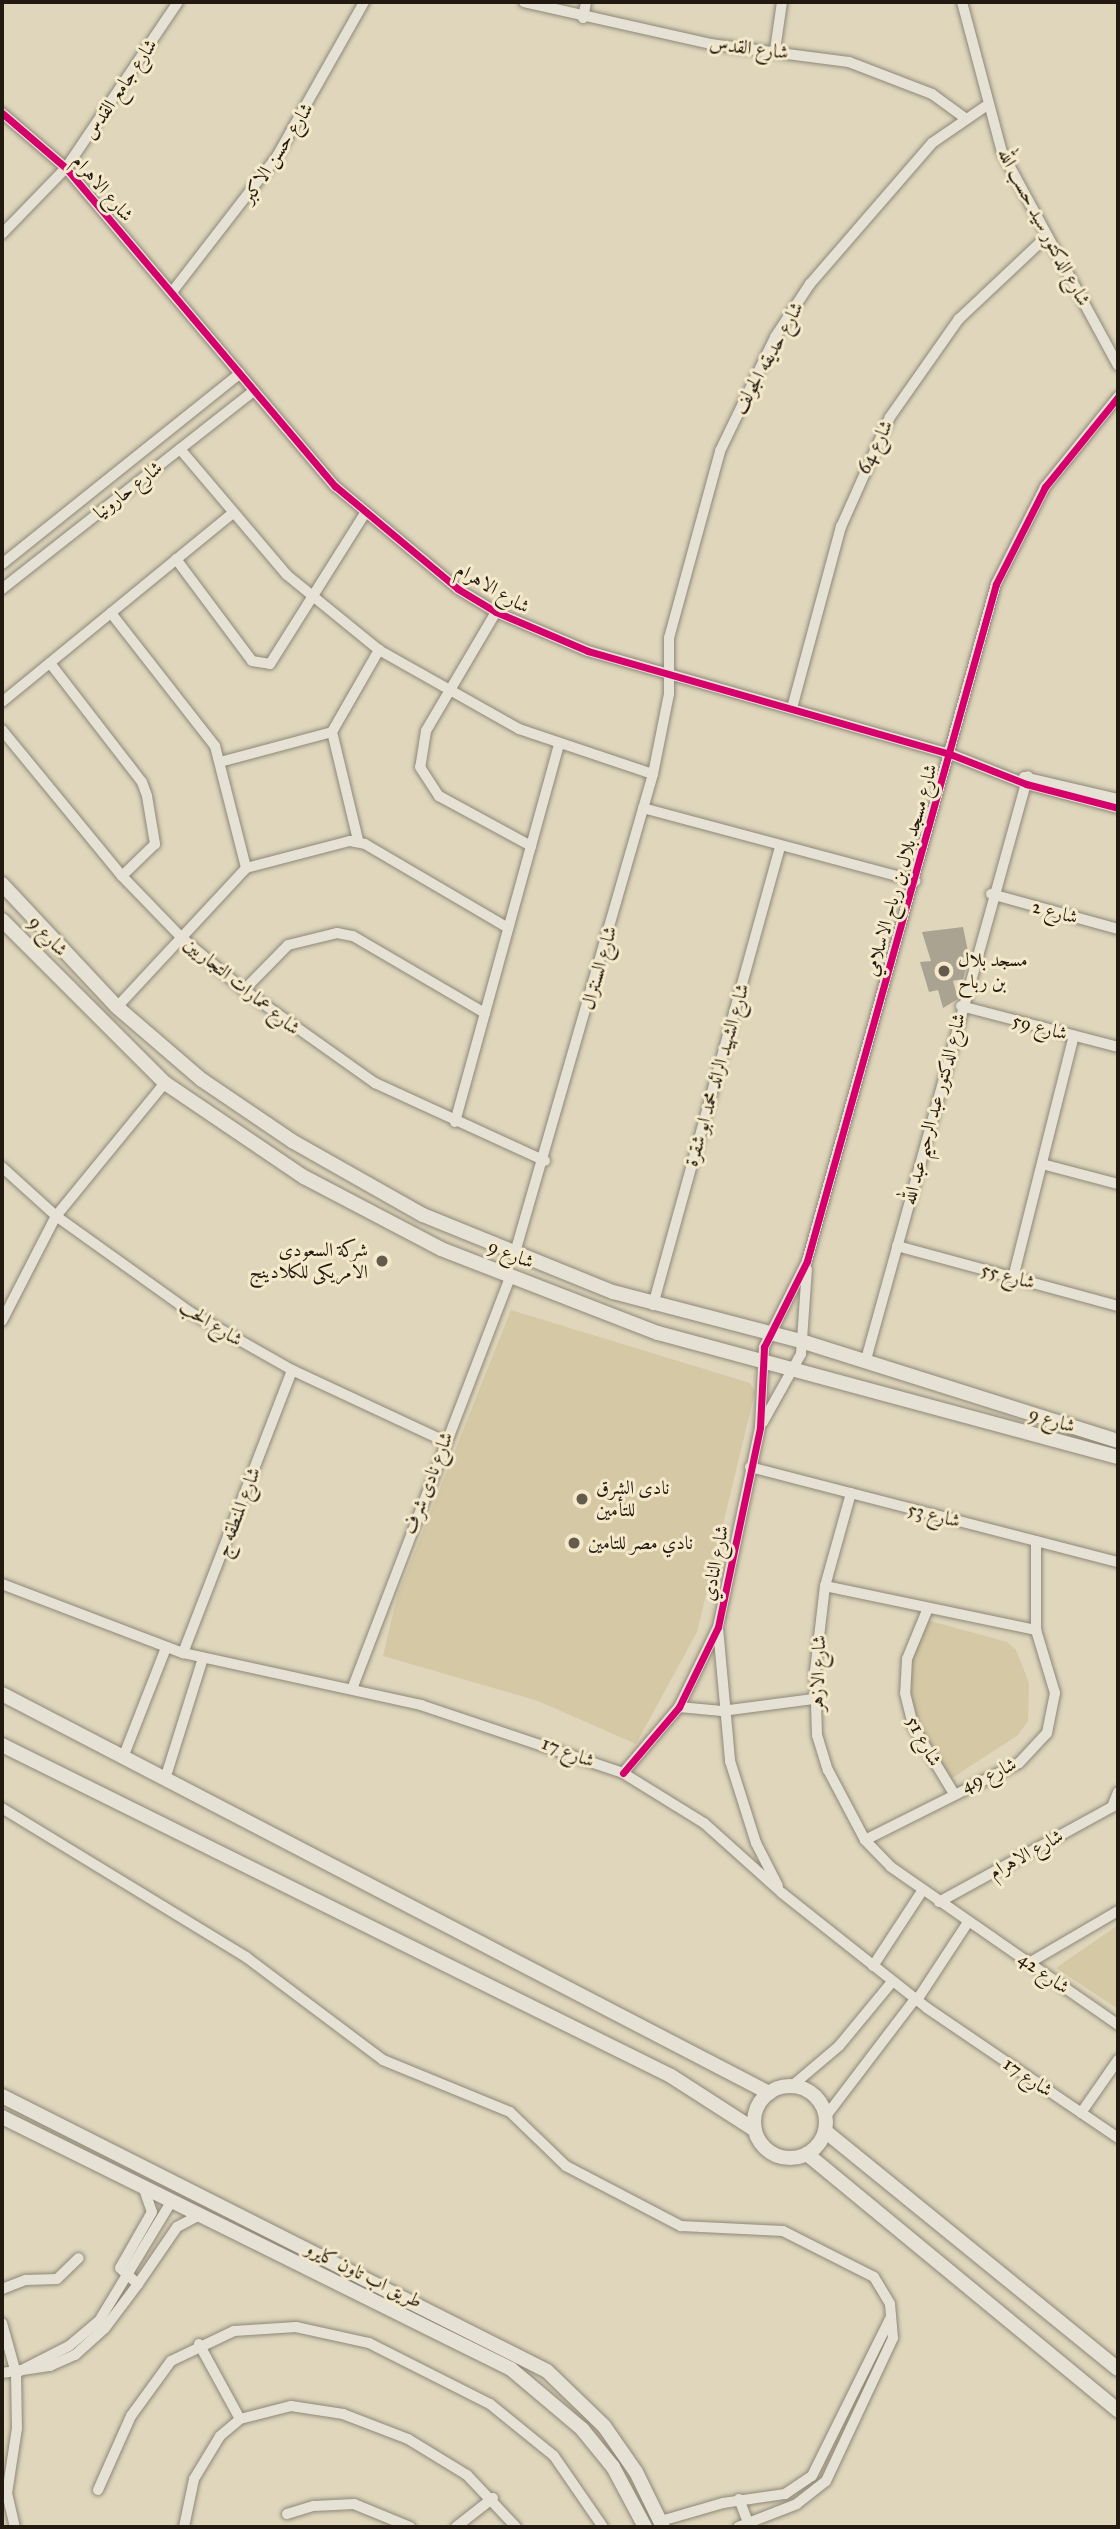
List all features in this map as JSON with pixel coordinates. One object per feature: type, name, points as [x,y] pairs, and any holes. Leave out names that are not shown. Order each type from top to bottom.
[{"type":"main road","name":"شارع 9","points":[[2,884],[117,1007],[202,1080],[292,1141],[412,1209],[514,1256],[653,1305],[801,1341],[1118,1441]]},
{"type":"main road","name":"شارع 9","points":[[2,920],[165,1083],[304,1177],[509,1279],[658,1333],[1118,1457]]},
{"type":"main road","points":[[658,1333],[672,1325],[676,1311]]},
{"type":"main road","points":[[2,1694],[166,1776],[769,2092]]},
{"type":"main road","points":[[2,1745],[671,2076],[755,2130],[772,2153],[786,2158],[807,2154],[825,2131],[826,2116],[815,2095],[793,2085],[769,2092],[756,2109],[755,2130]]},
{"type":"main road","name":"طريق اب تاون كايرو","points":[[2,2096],[495,2340],[547,2371],[604,2426],[662,2524]]},
{"type":"main road","name":"طريق اب تاون كايرو","points":[[2,2117],[417,2323],[535,2385],[613,2467],[645,2527]]},
{"type":"main road","points":[[825,2131],[1118,2369]]},
{"type":"main road","points":[[807,2154],[1118,2410]]},
{"type":"main road","points":[[299,2264],[362,2286],[376,2280]]},
{"type":"main road","points":[[417,2323],[425,2318],[495,2340]]},
{"type":"street","name":"شارع جامع القدس","points":[[2,234],[66,168],[178,2]]},
{"type":"street","name":"شارع حسن الاكبر","points":[[172,292],[277,156],[364,2]]},
{"type":"street","name":"شارع القدس","points":[[524,2],[583,18],[849,62],[893,76],[964,117]]},
{"type":"street","points":[[583,18],[586,2]]},
{"type":"street","points":[[775,50],[782,2]]},
{"type":"street","name":"شارع الدكتور سيد حسب الله","points":[[962,2],[986,106],[1020,191],[1118,366]]},
{"type":"street","name":"شارع حديقه الجولف","points":[[668,677],[669,638],[701,511],[745,393],[810,284],[932,143],[964,117],[986,106]]},
{"type":"street","name":"شارع الاهرام","points":[[2,113],[66,168],[254,391],[365,515],[496,612],[588,651],[668,677],[792,708],[1025,779]]},
{"type":"street","name":"شارع 64","points":[[792,708],[841,527],[890,417],[959,319],[1047,236]]},
{"type":"street","name":"شارع حارونيا","points":[[2,564],[240,373]]},
{"type":"street","name":"شارع حارونيا","points":[[2,589],[254,391]]},
{"type":"street","name":"شارع مسجد بلال بن رباح الاسلامي","points":[[771,1334],[807,1261],[915,881],[985,619],[1010,554],[1060,465],[1118,397]]},
{"type":"street","points":[[180,449],[232,514],[314,599],[379,650],[449,694],[559,744],[653,774]]},
{"type":"street","points":[[2,702],[232,514]]},
{"type":"street","points":[[176,559],[252,661],[261,665],[278,657],[365,515]]},
{"type":"street","points":[[496,612],[419,749],[428,785],[439,796],[531,846]]},
{"type":"street","points":[[111,613],[215,746],[246,868]]},
{"type":"street","points":[[358,840],[331,732],[379,650]]},
{"type":"street","points":[[50,663],[142,782],[148,796],[155,844],[122,876]]},
{"type":"street","name":"شارع السنترال","points":[[514,1256],[545,1161],[653,774],[667,712],[668,677]]},
{"type":"street","name":"شارع عمارات التجاريين","points":[[2,730],[122,876],[181,937],[244,990],[350,1067],[455,1122],[545,1161]]},
{"type":"street","points":[[220,762],[331,732]]},
{"type":"street","points":[[455,1122],[559,744]]},
{"type":"street","points":[[1025,779],[1118,799]]},
{"type":"street","points":[[1025,779],[1118,808]]},
{"type":"street","name":"شارع الدكتور عبد الرحيم عبد الله","points":[[865,1363],[1025,779]]},
{"type":"street","points":[[643,808],[915,881]]},
{"type":"street","points":[[117,1007],[246,868],[358,840],[508,928]]},
{"type":"street","name":"شارع الشهيد الرائد محمد ابو شقرة","points":[[653,1305],[781,845]]},
{"type":"street","name":"شارع 2","points":[[992,894],[1118,929]]},
{"type":"street","points":[[244,990],[288,945],[337,933],[354,936],[485,1013]]},
{"type":"street","name":"شارع 59","points":[[961,1006],[1118,1047]]},
{"type":"street","points":[[1013,1278],[1074,1036]]},
{"type":"street","points":[[2,1321],[56,1216],[165,1083]]},
{"type":"street","points":[[1042,1164],[1118,1184]]},
{"type":"street","name":"شارع الحب","points":[[2,1167],[56,1216],[190,1311],[292,1370],[444,1441]]},
{"type":"street","name":"شارع 55","points":[[897,1246],[1118,1306]]},
{"type":"street","name":"شارع مسجد بلال بن رباح الاسلامي","points":[[801,1341],[807,1261]]},
{"type":"street","name":"شارع نادى شرف","points":[[352,1689],[444,1441],[509,1279]]},
{"type":"street","name":"شارع النادي","points":[[771,1334],[762,1362],[760,1427],[718,1627],[722,1711],[738,1788],[756,1843],[782,1893]]},
{"type":"street","name":"شارع النادي","points":[[760,1427],[792,1370],[801,1341]]},
{"type":"street","name":"شارع المنطقه ج","points":[[183,1653],[292,1370]]},
{"type":"street","name":"شارع 53","points":[[750,1467],[1118,1562]]},
{"type":"street","name":"شارع الازهر","points":[[851,1493],[825,1586],[813,1699],[828,1770],[865,1840],[922,1891],[968,1922]]},
{"type":"street","name":"شارع 49","points":[[865,1840],[953,1792],[1019,1763],[1047,1732],[1055,1693],[1036,1630],[1036,1541]]},
{"type":"street","name":"شارع 17","points":[[2,1584],[166,1648],[352,1689],[490,1724],[623,1773],[704,1823],[782,1893],[892,1982],[1118,2138]]},
{"type":"street","points":[[825,1586],[1036,1630]]},
{"type":"street","name":"شارع 51","points":[[928,1608],[907,1659],[905,1693],[913,1726],[953,1792]]},
{"type":"street","name":"شارع النادي","points":[[623,1773],[678,1707],[718,1627]]},
{"type":"street","points":[[124,1755],[166,1648]]},
{"type":"street","points":[[166,1776],[203,1658]]},
{"type":"street","points":[[678,1707],[722,1711],[813,1699]]},
{"type":"street","name":"شارع الاهرام","points":[[939,1902],[1115,1807],[1118,1792]]},
{"type":"street","points":[[2,1808],[246,1957],[383,2060],[510,2112],[566,2166],[681,2226],[769,2229],[798,2236],[874,2277],[887,2295],[891,2317],[889,2352],[826,2481],[797,2504],[743,2525],[739,2499]]},
{"type":"street","points":[[873,1966],[922,1891]]},
{"type":"street","points":[[1029,1963],[1118,1910]]},
{"type":"street","points":[[826,2116],[916,1999],[968,1922]]},
{"type":"street","name":"شارع 42","points":[[968,1922],[1118,2025]]},
{"type":"street","points":[[793,2085],[839,2046],[892,1982]]},
{"type":"street","points":[[1081,2113],[1118,2060]]},
{"type":"street","points":[[138,2284],[127,2278],[120,2268],[148,2220],[152,2203],[143,2189]]},
{"type":"street","points":[[16,2373],[90,2331],[127,2278],[172,2202]]},
{"type":"street","points":[[2,2373],[16,2373],[63,2362],[86,2347],[138,2284],[183,2221],[200,2215]]},
{"type":"street","points":[[148,2220],[173,2234]]},
{"type":"street","points":[[2,2289],[26,2280],[57,2279],[79,2258]]},
{"type":"street","points":[[662,2524],[739,2499],[785,2494],[812,2476],[891,2317]]},
{"type":"street","points":[[2,2323],[16,2373],[17,2428],[7,2493],[15,2527]]},
{"type":"street","points":[[98,2490],[149,2385],[171,2361],[199,2344],[252,2327],[296,2327],[345,2335],[392,2353],[467,2390],[523,2428],[574,2480],[603,2527]]},
{"type":"street","points":[[199,2344],[240,2419]]},
{"type":"street","points":[[854,2394],[866,2399]]},
{"type":"street","points":[[184,2527],[200,2463],[240,2419],[291,2406],[343,2414],[428,2450],[493,2498],[516,2527]]},
{"type":"street","points":[[456,2527],[493,2498]]},
{"type":"street","points":[[287,2514],[314,2505],[354,2504],[410,2527]]},
{"type":"shaded area","name":"نادى الشرق للتأمين","points":[[511,1310],[750,1383],[755,1392],[697,1632],[636,1744],[538,1701],[383,1656],[397,1596]]},
{"type":"shaded area","points":[[923,1619],[1007,1642],[1016,1650],[1029,1683],[1028,1721],[1018,1735],[949,1780],[923,1755],[905,1714],[905,1679]]},
{"type":"shaded area","points":[[1118,1925],[1118,2009],[1056,1968]]},
{"type":"building","name":"مسجد بلال بن رباح","points":[[963,927],[969,956],[963,979],[953,981],[958,999],[943,1008],[938,990],[929,992],[920,962],[931,961],[922,932]]},
{"type":"cycle path","points":[[2,113],[66,168],[335,486],[458,589],[496,612],[588,651],[950,754],[1026,784],[1118,808]]},
{"type":"cycle path","points":[[623,1773],[679,1707],[718,1627],[760,1427],[764,1347],[807,1261],[996,584],[1045,487],[1118,397]]},
{"type":"place","name":"مسجد بلال بن رباح","points":[[944,971]]},
{"type":"place","name":"شركة السعودى الامريكى للكلادينج","points":[[382,1261]]},
{"type":"place","name":"نادى الشرق للتأمين","points":[[582,1499]]},
{"type":"place","name":"نادي مصر للتامين","points":[[574,1543]]}]
